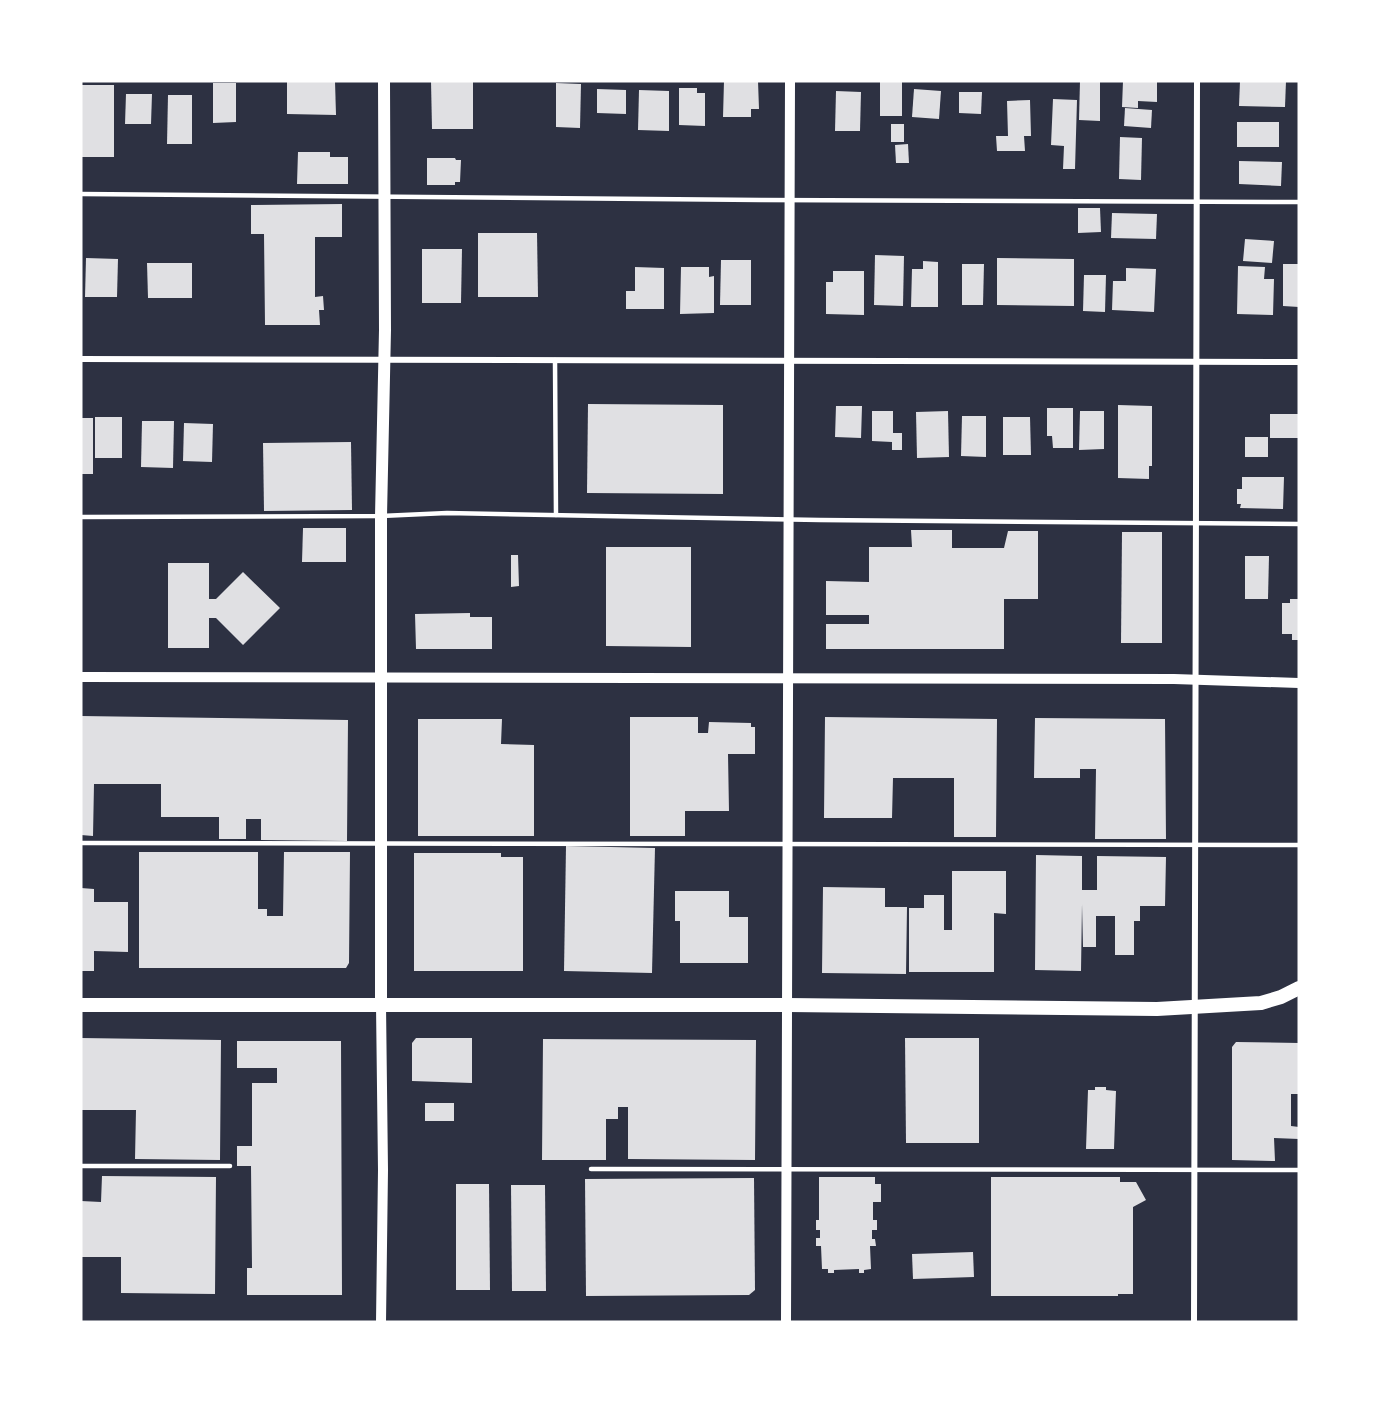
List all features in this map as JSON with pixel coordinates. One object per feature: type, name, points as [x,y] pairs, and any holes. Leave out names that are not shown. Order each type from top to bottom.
[{"type":"main road","points":[[381,1005],[381,516],[385,360],[384,81]]},
{"type":"main road","points":[[81,1005],[788,1005],[1156,1009],[1261,1003],[1299,988]]},
{"type":"street","points":[[786,1322],[790,81]]},
{"type":"street","points":[[1194,1322],[1197,81]]},
{"type":"street","points":[[81,359],[1299,362]]},
{"type":"street","points":[[81,677],[1196,680],[1299,683]]},
{"type":"street","points":[[381,1005],[383,1170],[381,1322]]},
{"type":"lane","points":[[81,194],[1299,202]]},
{"type":"lane","points":[[555,360],[556,515]]},
{"type":"lane","points":[[81,517],[381,516],[447,513],[1299,524]]},
{"type":"lane","points":[[81,843],[1299,844]]},
{"type":"lane","points":[[81,1166],[230,1166]]},
{"type":"lane","points":[[591,1169],[1299,1170]]},
{"type":"building","points":[[287,81],[335,81],[336,115],[287,114]]},
{"type":"building","points":[[431,81],[473,81],[473,129],[432,129]]},
{"type":"building","points":[[724,81],[758,81],[759,109],[751,109],[751,117],[723,117]]},
{"type":"building","points":[[880,81],[902,81],[902,116],[880,116]]},
{"type":"building","points":[[1080,81],[1100,81],[1100,121],[1079,120]]},
{"type":"building","points":[[1123,81],[1157,81],[1157,102],[1138,101],[1138,108],[1122,107]]},
{"type":"building","points":[[1240,81],[1286,81],[1285,107],[1239,106]]},
{"type":"building","points":[[213,83],[236,83],[236,122],[213,123]]},
{"type":"building","points":[[556,83],[581,84],[580,128],[556,127]]},
{"type":"building","points":[[81,85],[114,85],[114,157],[81,157]]},
{"type":"building","points":[[679,88],[697,88],[697,93],[705,93],[705,126],[679,125]]},
{"type":"building","points":[[597,89],[626,90],[626,114],[597,113]]},
{"type":"building","points":[[914,89],[941,91],[939,119],[912,117]]},
{"type":"building","points":[[639,90],[669,91],[669,131],[638,130]]},
{"type":"building","points":[[836,91],[861,92],[860,131],[835,131]]},
{"type":"building","points":[[959,92],[982,92],[981,114],[959,113]]},
{"type":"building","points":[[126,94],[152,94],[151,124],[125,124]]},
{"type":"building","points":[[168,95],[192,95],[192,144],[167,144]]},
{"type":"building","points":[[1053,99],[1077,100],[1075,169],[1063,169],[1064,146],[1051,145]]},
{"type":"building","points":[[1030,100],[1031,136],[1024,136],[1025,151],[997,151],[996,136],[1008,136],[1007,101]]},
{"type":"building","points":[[1125,108],[1152,110],[1151,128],[1124,126]]},
{"type":"building","points":[[1237,122],[1279,122],[1279,147],[1237,147]]},
{"type":"building","points":[[891,124],[904,124],[904,142],[891,142]]},
{"type":"building","points":[[1120,137],[1142,138],[1141,180],[1119,179]]},
{"type":"building","points":[[908,144],[909,163],[896,163],[895,145]]},
{"type":"building","points":[[298,152],[330,152],[330,157],[348,157],[348,184],[297,184]]},
{"type":"building","points":[[427,158],[461,160],[460,182],[455,182],[455,185],[427,185]]},
{"type":"building","points":[[1239,161],[1282,162],[1281,186],[1239,184]]},
{"type":"building","points":[[342,204],[342,237],[315,237],[315,297],[323,296],[324,310],[319,310],[320,325],[265,325],[264,234],[251,234],[251,205]]},
{"type":"building","points":[[1078,208],[1100,208],[1101,232],[1078,233]]},
{"type":"building","points":[[1112,213],[1157,214],[1156,239],[1111,238]]},
{"type":"building","points":[[478,233],[537,233],[538,297],[478,297]]},
{"type":"building","points":[[1245,239],[1274,241],[1272,263],[1243,261]]},
{"type":"building","points":[[422,249],[462,249],[461,303],[422,303]]},
{"type":"building","points":[[875,255],[904,256],[903,306],[874,305]]},
{"type":"building","points":[[86,258],[118,259],[117,297],[85,297]]},
{"type":"building","points":[[997,258],[1074,259],[1074,306],[997,305]]},
{"type":"building","points":[[721,260],[751,260],[751,305],[720,305]]},
{"type":"building","points":[[923,261],[938,262],[938,307],[911,307],[912,269],[923,269]]},
{"type":"building","points":[[147,263],[192,263],[192,298],[148,298]]},
{"type":"building","points":[[962,264],[984,264],[983,305],[962,305]]},
{"type":"building","points":[[1283,264],[1299,264],[1299,307],[1283,306]]},
{"type":"building","points":[[1238,266],[1265,267],[1264,279],[1274,279],[1273,315],[1237,314]]},
{"type":"building","points":[[635,267],[664,268],[664,309],[626,309],[626,291],[635,291]]},
{"type":"building","points":[[681,267],[709,267],[709,277],[714,276],[714,313],[680,314]]},
{"type":"building","points":[[1126,268],[1156,269],[1154,312],[1112,310],[1113,281],[1126,281]]},
{"type":"building","points":[[833,271],[864,271],[864,315],[826,314],[826,282],[833,282]]},
{"type":"building","points":[[1084,275],[1106,275],[1105,312],[1083,311]]},
{"type":"building","points":[[588,404],[723,405],[723,494],[587,493]]},
{"type":"building","points":[[1118,405],[1152,406],[1152,466],[1149,466],[1149,479],[1118,478]]},
{"type":"building","points":[[836,406],[862,406],[861,438],[835,437]]},
{"type":"building","points":[[1047,408],[1073,408],[1073,448],[1053,448],[1052,436],[1047,436]]},
{"type":"building","points":[[872,411],[893,411],[893,433],[902,433],[902,450],[892,450],[892,442],[872,441]]},
{"type":"building","points":[[948,411],[949,457],[917,458],[916,412]]},
{"type":"building","points":[[1080,411],[1104,411],[1104,449],[1079,450]]},
{"type":"building","points":[[1270,414],[1299,414],[1299,438],[1270,438]]},
{"type":"building","points":[[962,416],[986,416],[986,457],[961,456]]},
{"type":"building","points":[[95,417],[122,417],[122,458],[95,458]]},
{"type":"building","points":[[1003,417],[1030,417],[1031,455],[1003,455]]},
{"type":"building","points":[[81,418],[93,418],[93,474],[81,474]]},
{"type":"building","points":[[142,421],[174,421],[173,468],[141,467]]},
{"type":"building","points":[[184,423],[213,424],[212,462],[183,461]]},
{"type":"building","points":[[1245,437],[1268,437],[1268,457],[1245,457]]},
{"type":"building","points":[[351,442],[352,510],[264,511],[263,443]]},
{"type":"building","points":[[1242,477],[1284,477],[1283,509],[1240,508],[1241,504],[1237,504],[1237,489],[1242,489]]},
{"type":"building","points":[[303,528],[346,528],[346,562],[302,562]]},
{"type":"building","points":[[911,530],[952,530],[952,548],[1004,548],[1008,531],[1038,531],[1038,599],[1004,599],[1004,649],[826,649],[826,624],[869,624],[869,615],[826,615],[826,581],[869,582],[869,547],[912,547]]},
{"type":"building","points":[[1122,532],[1162,532],[1162,643],[1121,643]]},
{"type":"building","points":[[606,547],[691,547],[691,647],[606,646]]},
{"type":"building","points":[[511,555],[518,555],[519,586],[511,587]]},
{"type":"building","points":[[1245,556],[1269,556],[1268,599],[1245,599]]},
{"type":"building","points":[[168,563],[209,563],[209,599],[216,599],[243,572],[280,608],[243,645],[216,618],[209,618],[209,648],[168,648]]},
{"type":"building","points":[[1290,599],[1299,599],[1299,640],[1292,640],[1292,634],[1282,634],[1282,603],[1290,603]]},
{"type":"building","points":[[470,613],[470,617],[492,617],[492,649],[416,649],[415,614]]},
{"type":"building","points":[[81,716],[348,720],[347,841],[261,840],[261,819],[246,819],[246,839],[219,839],[219,817],[161,817],[161,784],[94,784],[93,836],[81,835]]},
{"type":"building","points":[[630,717],[698,717],[698,733],[708,733],[709,722],[751,723],[751,727],[755,727],[755,754],[728,754],[729,811],[685,811],[685,836],[630,836]]},
{"type":"building","points":[[825,717],[997,719],[996,837],[954,837],[954,778],[893,778],[892,818],[824,818]]},
{"type":"building","points":[[1035,718],[1165,719],[1166,839],[1095,839],[1096,769],[1080,769],[1080,778],[1034,778]]},
{"type":"building","points":[[418,719],[502,719],[501,744],[534,745],[534,836],[418,836]]},
{"type":"building","points":[[566,846],[655,848],[652,973],[564,971]]},
{"type":"building","points":[[139,852],[258,852],[258,909],[267,909],[267,916],[283,916],[284,852],[350,852],[349,963],[346,968],[139,968]]},
{"type":"building","points":[[414,853],[501,853],[501,857],[523,857],[523,971],[414,971]]},
{"type":"building","points":[[1036,855],[1082,856],[1082,890],[1097,890],[1097,856],[1166,857],[1165,906],[1140,906],[1140,921],[1134,921],[1134,955],[1115,955],[1115,916],[1096,916],[1096,947],[1083,947],[1082,904],[1081,971],[1035,970]]},
{"type":"building","points":[[952,871],[1006,871],[1006,914],[994,913],[994,972],[909,972],[909,908],[924,908],[924,895],[944,895],[944,930],[952,930]]},
{"type":"building","points":[[823,887],[885,888],[885,907],[907,907],[906,974],[822,973]]},
{"type":"building","points":[[81,888],[94,889],[94,902],[128,902],[128,952],[94,951],[94,971],[81,971]]},
{"type":"building","points":[[675,891],[729,891],[729,917],[748,917],[748,963],[680,963],[680,921],[675,921]]},
{"type":"building","points":[[81,1038],[221,1040],[220,1160],[135,1159],[136,1110],[81,1110]]},
{"type":"building","points":[[416,1038],[472,1038],[472,1083],[412,1081],[412,1043]]},
{"type":"building","points":[[905,1038],[979,1038],[979,1143],[906,1143]]},
{"type":"building","points":[[543,1039],[756,1040],[755,1160],[628,1159],[628,1107],[618,1107],[618,1119],[606,1119],[606,1160],[542,1160]]},
{"type":"building","points":[[237,1041],[341,1041],[342,1295],[247,1295],[247,1268],[252,1268],[251,1166],[237,1166],[237,1146],[252,1146],[252,1083],[277,1083],[277,1068],[237,1068]]},
{"type":"building","points":[[1236,1042],[1299,1043],[1299,1094],[1291,1094],[1291,1126],[1299,1127],[1299,1139],[1274,1138],[1275,1161],[1232,1160],[1232,1047]]},
{"type":"building","points":[[1095,1087],[1106,1087],[1106,1090],[1116,1091],[1114,1149],[1086,1149],[1088,1090],[1095,1090]]},
{"type":"building","points":[[425,1103],[454,1103],[454,1121],[425,1121]]},
{"type":"building","points":[[102,1176],[216,1177],[215,1294],[121,1293],[121,1257],[81,1257],[81,1201],[101,1202]]},
{"type":"building","points":[[819,1177],[875,1177],[875,1184],[881,1184],[881,1202],[873,1202],[873,1220],[877,1220],[877,1230],[872,1230],[872,1239],[875,1239],[876,1246],[870,1246],[871,1269],[864,1270],[864,1273],[859,1273],[859,1269],[834,1270],[834,1273],[828,1273],[828,1269],[822,1269],[821,1246],[816,1246],[816,1238],[820,1238],[820,1230],[816,1230],[816,1220],[819,1220]]},
{"type":"building","points":[[991,1177],[1120,1177],[1120,1182],[1136,1182],[1146,1200],[1133,1207],[1133,1294],[991,1296]]},
{"type":"building","points":[[754,1178],[755,1290],[749,1295],[586,1296],[585,1179]]},
{"type":"building","points":[[456,1184],[489,1184],[490,1290],[456,1290]]},
{"type":"building","points":[[511,1185],[545,1185],[546,1291],[512,1291]]},
{"type":"building","points":[[973,1252],[974,1277],[913,1279],[912,1254]]}]
